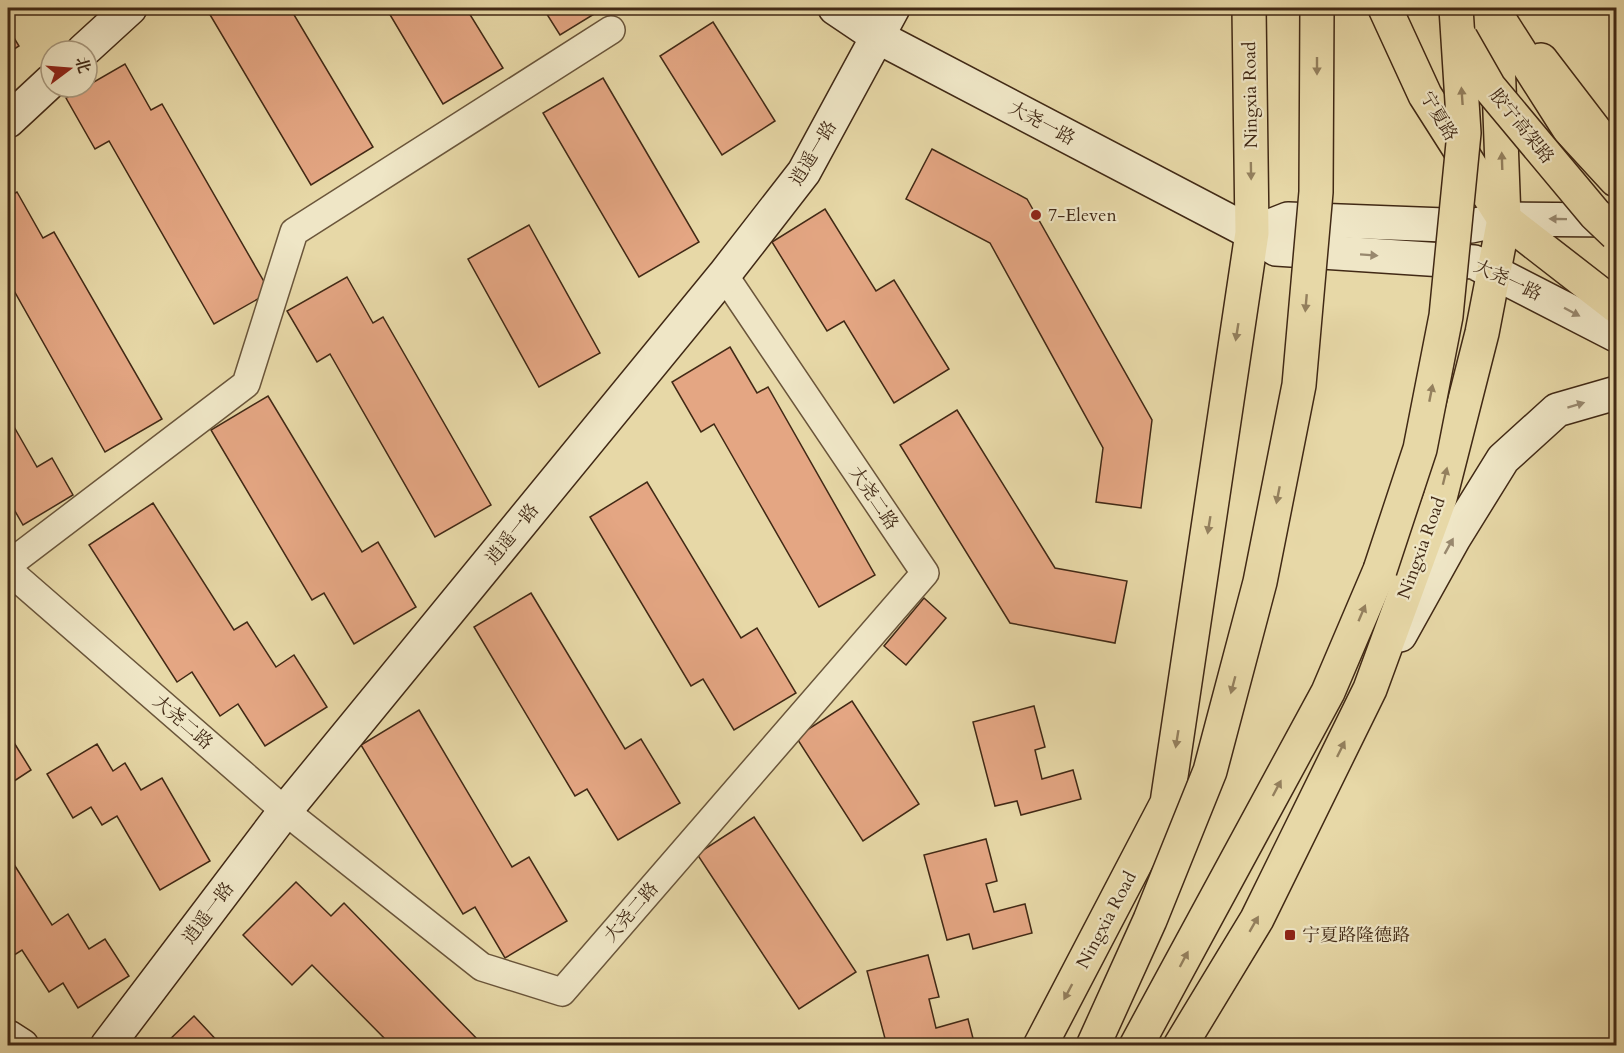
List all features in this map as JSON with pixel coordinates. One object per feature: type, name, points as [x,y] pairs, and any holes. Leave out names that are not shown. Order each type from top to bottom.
[{"type":"main road","name":"Ningxia Road","points":[[1040,1046],[1167,803],[1252,233],[1249,8]]},
{"type":"main road","points":[[1093,1046],[1150,920],[1210,771],[1260,582],[1299,385],[1316,192],[1317,8]]},
{"type":"main road","name":"宁夏路","points":[[1385,8],[1425,95],[1504,219],[1617,306]]},
{"type":"main road","name":"胶宁高架路","points":[[1444,8],[1489,87],[1595,214],[1617,234]]},
{"type":"main road","points":[[1136,1046],[1328,692],[1380,570],[1420,448],[1446,316],[1464,133],[1456,8]]},
{"type":"main road","name":"Ningxia Road","points":[[1180,1046],[1257,919],[1370,689],[1440,498],[1482,333],[1504,219],[1498,60],[1483,8]]},
{"type":"main road","name":"胶宁高架路","points":[[1492,8],[1569,129],[1617,180]]},
{"type":"main road","points":[[1505,8],[1511,20],[1561,88],[1617,158]]},
{"type":"street","points":[[96,39],[130,8]]},
{"type":"street","name":"大尧一路","points":[[835,8],[878,37],[1252,233],[1276,249],[1474,261],[1617,335]]},
{"type":"street","name":"逍遥一路","points":[[108,1046],[285,811],[724,276],[804,172],[893,8]]},
{"type":"street","points":[[8,565],[246,384],[294,232],[611,30]]},
{"type":"street","points":[[8,121],[39,92]]},
{"type":"street","points":[[1252,233],[1288,219],[1471,226],[1504,219],[1617,220]]},
{"type":"street","name":"大尧二路","points":[[8,570],[285,811],[482,967],[562,992],[925,573],[724,276]]},
{"type":"street","points":[[1370,689],[1454,537],[1503,459],[1557,410],[1617,393]]},
{"type":"street","points":[[8,1037],[22,1046]]},
{"type":"building","points":[[206,8],[290,8],[373,147],[311,185]]},
{"type":"building","points":[[386,8],[466,8],[503,68],[443,104]]},
{"type":"building","points":[[543,8],[604,8],[560,35]]},
{"type":"building","points":[[713,22],[775,121],[722,155],[660,56]]},
{"type":"building","points":[[8,28],[19,46],[8,53]]},
{"type":"building","points":[[125,64],[151,110],[162,104],[270,292],[214,324],[109,141],[95,149],[67,99],[99,99],[99,79]]},
{"type":"building","points":[[603,78],[699,242],[639,277],[543,113]]},
{"type":"building","points":[[932,149],[1027,199],[1152,420],[1141,508],[1096,502],[1103,448],[990,243],[906,199]]},
{"type":"building","points":[[17,192],[43,238],[54,232],[162,419],[105,452],[8,280],[8,197]]},
{"type":"building","points":[[825,209],[876,291],[894,280],[949,369],[894,403],[844,321],[827,331],[772,242]]},
{"type":"building","points":[[529,225],[600,353],[539,387],[468,259]]},
{"type":"building","points":[[347,277],[373,323],[383,317],[491,505],[435,537],[330,354],[317,362],[287,311]]},
{"type":"building","points":[[730,347],[757,393],[768,387],[875,575],[819,607],[714,424],[701,432],[672,382]]},
{"type":"building","points":[[268,396],[362,552],[378,542],[416,607],[354,644],[324,593],[312,600],[211,430]]},
{"type":"building","points":[[957,410],[1055,568],[1127,581],[1115,643],[1010,623],[900,445]]},
{"type":"building","points":[[13,425],[37,467],[52,458],[73,495],[23,525],[8,499],[8,428]]},
{"type":"building","points":[[647,482],[741,638],[757,628],[796,693],[734,730],[703,679],[691,686],[590,517]]},
{"type":"building","points":[[153,503],[234,630],[247,622],[276,667],[294,655],[327,707],[265,746],[238,704],[220,716],[192,672],[177,682],[89,545]]},
{"type":"building","points":[[531,593],[625,749],[641,739],[680,803],[618,840],[587,789],[575,796],[474,627]]},
{"type":"building","points":[[924,598],[946,618],[906,665],[884,646]]},
{"type":"building","points":[[852,701],[919,804],[863,841],[796,737]]},
{"type":"building","points":[[1034,706],[1045,747],[1035,750],[1042,779],[1073,770],[1081,799],[1021,815],[1017,801],[995,806],[973,722]]},
{"type":"building","points":[[419,710],[512,867],[529,857],[567,921],[505,958],[475,907],[463,914],[361,745]]},
{"type":"building","points":[[8,733],[31,770],[8,785]]},
{"type":"building","points":[[97,744],[113,771],[125,763],[141,790],[162,778],[210,861],[160,890],[117,816],[102,825],[91,807],[73,818],[47,774]]},
{"type":"building","points":[[754,817],[856,972],[799,1009],[697,854]]},
{"type":"building","points":[[986,839],[997,881],[986,884],[994,912],[1025,904],[1032,933],[973,949],[969,934],[947,940],[924,855]]},
{"type":"building","points":[[10,858],[52,925],[68,914],[89,949],[105,939],[129,976],[78,1008],[63,983],[49,992],[22,950],[8,959],[8,860]]},
{"type":"building","points":[[296,882],[331,916],[344,903],[484,1046],[392,1046],[312,965],[292,985],[243,935]]},
{"type":"building","points":[[928,955],[939,997],[929,999],[936,1028],[968,1019],[975,1046],[887,1046],[867,971]]},
{"type":"building","points":[[194,1016],[222,1046],[163,1046]]},
{"type":"place","name":"7-Eleven","points":[[1036,215]]},
{"type":"place","name":"宁夏路隆德路","points":[[1290,935]]}]
